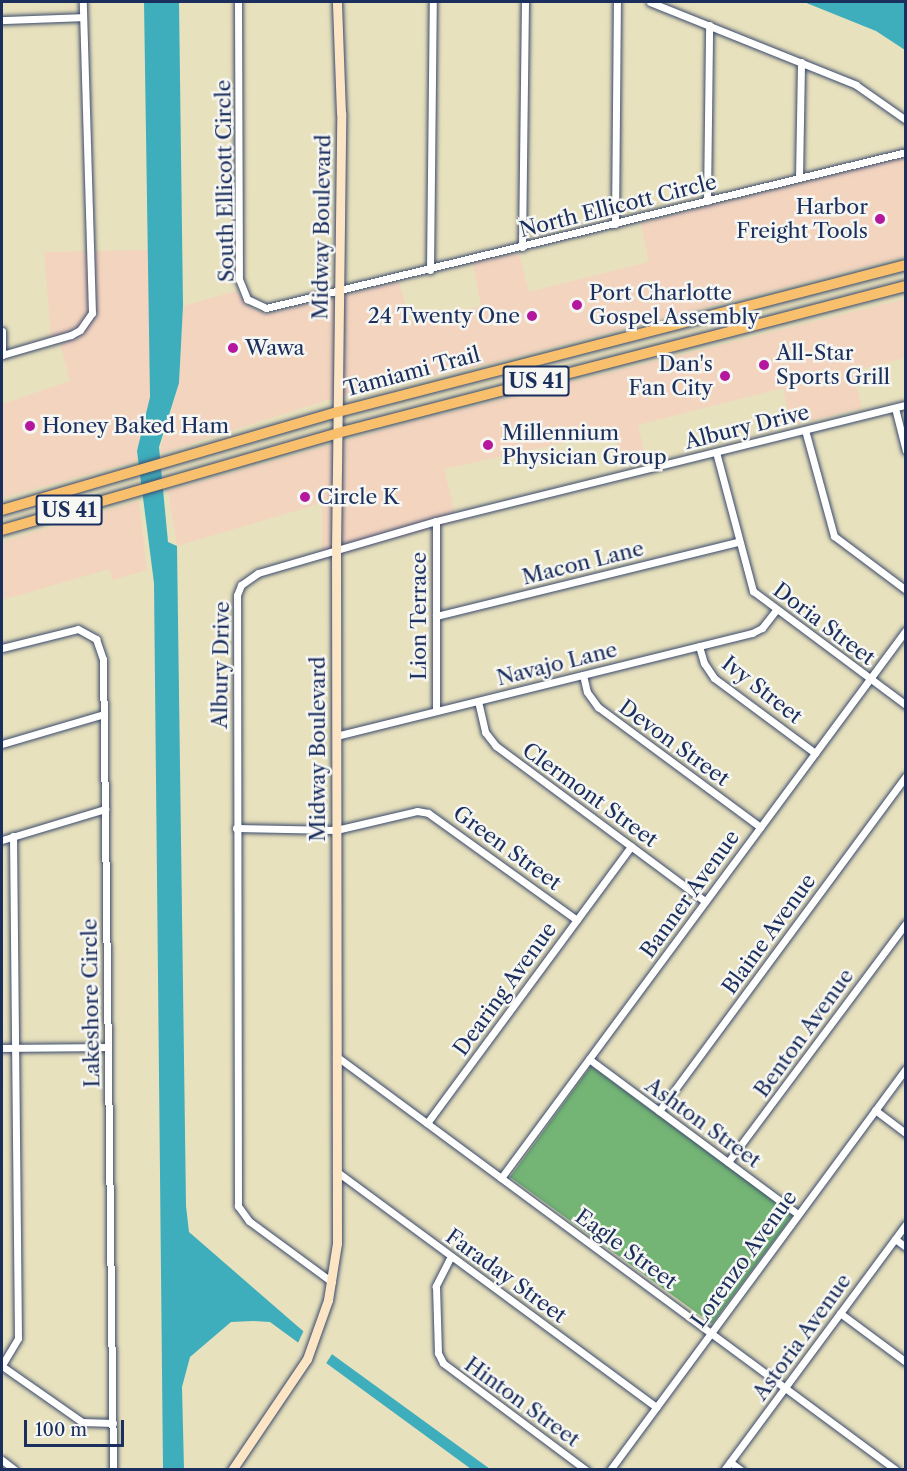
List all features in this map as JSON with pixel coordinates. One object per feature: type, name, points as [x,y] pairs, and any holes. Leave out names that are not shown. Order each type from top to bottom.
[{"type":"main road","name":"Tamiami Trail","points":[[2,510],[338,412],[906,265]]},
{"type":"main road","name":"Tamiami Trail","points":[[2,530],[338,433],[906,286]]},
{"type":"street","points":[[2,331],[2,355],[71,335],[88,322],[93,304],[83,2]]},
{"type":"street","name":"South Ellicott Circle","points":[[238,2],[242,290],[256,305],[266,308],[339,292]]},
{"type":"street","name":"Midway Boulevard","points":[[232,1470],[307,1359],[318,1333],[332,1282],[337,1243],[336,550],[341,113],[337,2]]},
{"type":"street","points":[[430,270],[433,2]]},
{"type":"street","points":[[522,247],[525,2]]},
{"type":"street","points":[[615,224],[617,2]]},
{"type":"street","points":[[650,2],[856,85],[906,120]]},
{"type":"street","points":[[2,20],[83,17]]},
{"type":"street","points":[[707,201],[709,25]]},
{"type":"street","points":[[800,178],[801,62]]},
{"type":"street","name":"North Ellicott Circle","points":[[339,292],[906,152]]},
{"type":"street","name":"Albury Drive","points":[[332,1282],[249,1221],[238,1206],[237,595],[241,585],[258,573],[436,522],[906,405]]},
{"type":"street","points":[[895,408],[906,450]]},
{"type":"street","points":[[806,430],[834,536],[906,590]]},
{"type":"street","name":"Doria Street","points":[[716,452],[738,542],[753,591],[906,705]]},
{"type":"street","name":"Lion Terrace","points":[[436,522],[436,711]]},
{"type":"street","name":"Macon Lane","points":[[436,616],[738,542]]},
{"type":"street","name":"Navajo Lane","points":[[336,736],[752,633],[777,610]]},
{"type":"street","name":"Lakeshore Circle","points":[[2,648],[67,629],[88,632],[101,648],[104,714],[113,1470]]},
{"type":"street","name":"Banner Avenue","points":[[501,1178],[906,630]]},
{"type":"street","name":"Ivy Street","points":[[699,646],[704,663],[714,678],[815,753]]},
{"type":"street","name":"Devon Street","points":[[583,675],[587,692],[598,707],[760,827]]},
{"type":"street","name":"Clermont Street","points":[[478,701],[490,741],[705,901]]},
{"type":"street","points":[[2,744],[104,714]]},
{"type":"street","name":"Blaine Avenue","points":[[658,1111],[906,776]]},
{"type":"street","points":[[2,840],[105,809]]},
{"type":"street","name":"Green Street","points":[[236,828],[336,830],[417,812],[428,813],[576,920]]},
{"type":"street","points":[[14,836],[18,1338],[2,1365],[82,1422],[113,1423]]},
{"type":"street","name":"Dearing Avenue","points":[[427,1123],[631,846]]},
{"type":"street","name":"Benton Avenue","points":[[728,1162],[906,923]]},
{"type":"street","points":[[2,1048],[108,1047]]},
{"type":"street","name":"Eagle Street","points":[[336,1056],[896,1470]]},
{"type":"street","name":"Ashton Street","points":[[589,1059],[798,1214]]},
{"type":"street","name":"Lorenzo Avenue","points":[[610,1470],[906,1069]]},
{"type":"street","points":[[875,1110],[906,1133]]},
{"type":"street","name":"Faraday Street","points":[[336,1171],[656,1407]]},
{"type":"street","name":"Astoria Avenue","points":[[724,1470],[906,1224]]},
{"type":"street","points":[[895,1239],[906,1247]]},
{"type":"street","name":"Hinton Street","points":[[451,1256],[436,1286],[438,1353],[443,1363],[586,1470]]},
{"type":"street","points":[[840,1313],[906,1362]]},
{"type":"street","points":[[2,1460],[15,1470]]},
{"type":"street","points":[[730,1462],[741,1470]]},
{"type":"shaded area","points":[[905,157],[905,256],[483,365],[324,401],[159,454],[179,383],[183,306],[236,291],[252,309],[268,314],[399,282],[410,321],[481,306],[473,263],[519,253],[529,292],[649,262],[641,223]]},
{"type":"shaded area","points":[[149,250],[150,397],[139,460],[2,498],[2,404],[70,381],[60,343],[53,344],[51,336],[44,252]]},
{"type":"shaded area","points":[[905,299],[905,358],[853,371],[862,408],[791,425],[783,388],[638,425],[646,459],[623,464],[613,432],[444,469],[457,522],[322,559],[322,503],[177,546],[168,491],[412,422]]},
{"type":"shaded area","points":[[139,501],[147,570],[112,580],[109,569],[2,600],[2,542]]},
{"type":"green space","points":[[591,1066],[793,1215],[712,1324],[510,1177]]},
{"type":"water","points":[[144,2],[179,2],[183,306],[179,383],[159,447],[168,542],[177,546],[186,1206],[189,1232],[318,1344],[490,1469],[471,1469],[270,1322],[253,1321],[231,1322],[190,1357],[182,1387],[184,1469],[163,1469],[154,583],[137,451],[150,397]]},
{"type":"water","points":[[804,2],[905,2],[905,50],[876,31]]},
{"type":"pier","points":[[305,1328],[334,1351],[325,1365],[297,1345]]},
{"type":"place","name":"Harbor Freight Tools","points":[[880,219]]},
{"type":"place","name":"Port Charlotte Gospel Assembly","points":[[577,305]]},
{"type":"place","name":"24 Twenty One","points":[[532,316]]},
{"type":"place","name":"Wawa","points":[[233,348]]},
{"type":"place","name":"All-Star Sports Grill","points":[[764,365]]},
{"type":"place","name":"Dan's Fan City","points":[[725,376]]},
{"type":"place","name":"Honey Baked Ham","points":[[30,426]]},
{"type":"place","name":"Millennium Physician Group","points":[[488,445]]},
{"type":"place","name":"Circle K","points":[[305,497]]}]
